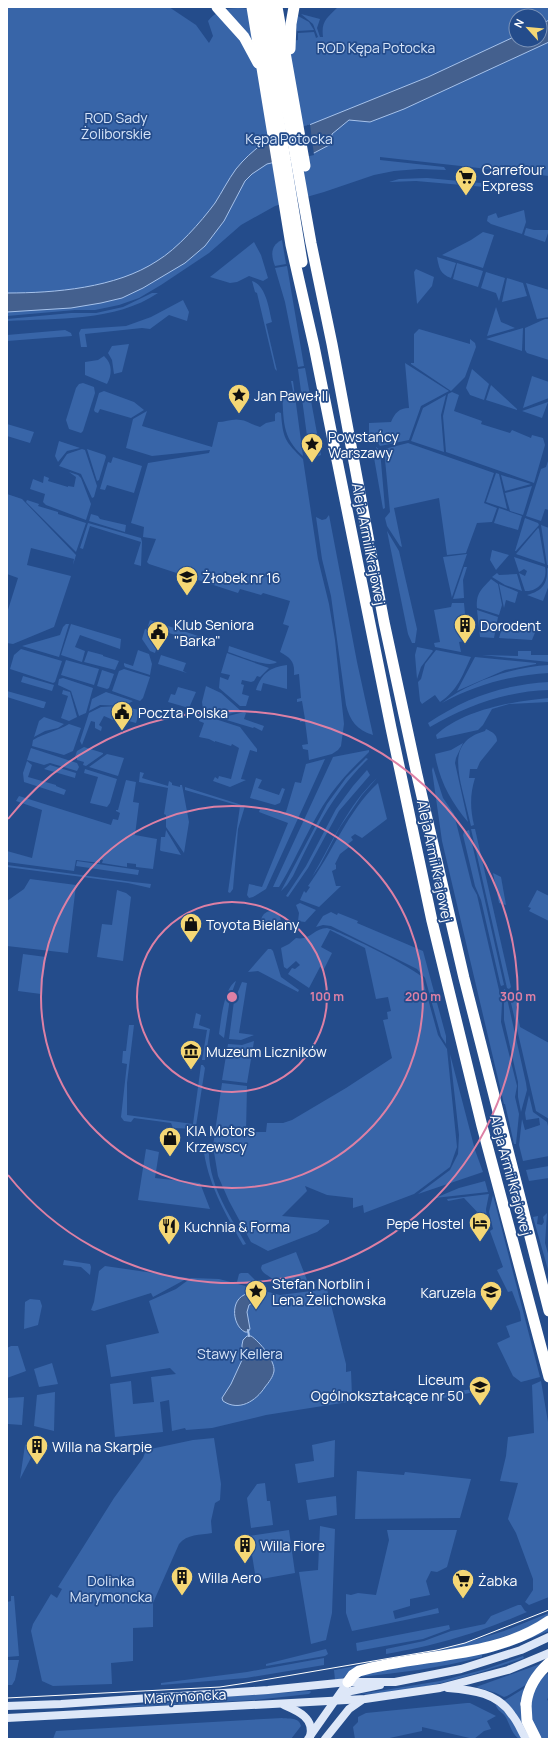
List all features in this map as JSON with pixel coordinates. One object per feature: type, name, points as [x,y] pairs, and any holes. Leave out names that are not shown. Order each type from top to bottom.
[{"type":"highway","points":[[217,7],[244,37],[283,113]]},
{"type":"highway","points":[[252,7],[290,45],[292,88],[283,113]]},
{"type":"highway","points":[[260,7],[272,26]]},
{"type":"highway","points":[[269,7],[283,113]]},
{"type":"highway","points":[[263,74],[272,26],[278,7]]},
{"type":"highway","points":[[272,26],[294,7]]},
{"type":"highway","name":"Aleja Armii Krajowej","points":[[283,113],[314,241],[386,628],[417,775],[462,970],[549,1311]]},
{"type":"highway","name":"Aleja Armii Krajowej","points":[[283,113],[295,244],[389,720],[432,921],[491,1162],[548,1374],[549,1386]]},
{"type":"highway","points":[[348,1682],[353,1675],[359,1671],[479,1648],[512,1639],[531,1631],[549,1620]]},
{"type":"highway","points":[[536,1739],[527,1721],[526,1704],[528,1690],[538,1674],[549,1663]]},
{"type":"main road","points":[[337,1700],[351,1691],[461,1669],[521,1650],[549,1637]]},
{"type":"main road","points":[[440,1688],[524,1664],[549,1653]]},
{"type":"main road","name":"Marymoncka","points":[[7,1706],[62,1704],[348,1682],[395,1682]]},
{"type":"main road","points":[[309,1738],[337,1700],[348,1682]]},
{"type":"main road","points":[[308,1686],[314,1693],[313,1699],[308,1702]]},
{"type":"main road","name":"Marymoncka","points":[[7,1718],[365,1699],[440,1688]]},
{"type":"main road","points":[[440,1688],[464,1689],[479,1692],[495,1698],[506,1707],[513,1716],[526,1739]]},
{"type":"main road","points":[[325,1739],[348,1709],[365,1699]]},
{"type":"main road","points":[[280,1704],[295,1710],[306,1718],[311,1728],[309,1738]]},
{"type":"green space","points":[[7,7],[169,7],[196,25],[209,43],[213,36],[208,21],[211,17],[226,10],[242,8],[247,9],[255,47],[298,40],[298,33],[314,32],[316,38],[318,37],[313,24],[301,14],[320,19],[317,28],[320,37],[323,37],[324,23],[338,7],[549,7],[549,176],[380,157],[380,160],[444,167],[446,170],[419,169],[394,171],[374,175],[324,192],[275,206],[241,225],[209,253],[139,298],[119,305],[95,310],[75,310],[7,316]]},
{"type":"green space","points":[[298,16],[309,22],[314,30],[297,31],[296,27]]},
{"type":"green space","points":[[427,178],[481,183],[485,187],[416,181],[389,182],[399,179]]},
{"type":"green space","points":[[524,210],[526,222],[522,234],[491,224],[487,221],[488,216],[496,213],[498,218]]},
{"type":"green space","points":[[526,228],[534,230],[549,230],[545,242],[524,235]]},
{"type":"green space","points":[[483,232],[494,235],[483,268],[442,255],[471,240]]},
{"type":"green space","points":[[282,240],[286,264],[275,266],[272,251],[275,245]]},
{"type":"green space","points":[[254,242],[261,255],[268,278],[263,281],[249,276],[237,282],[230,283],[210,277]]},
{"type":"green space","points":[[437,257],[456,263],[451,278],[444,275],[442,272],[438,264]]},
{"type":"green space","points":[[457,263],[483,271],[478,287],[453,279]]},
{"type":"green space","points":[[287,266],[304,366],[298,367],[285,302],[275,268]]},
{"type":"green space","points":[[416,269],[434,277],[432,286],[417,304],[414,272]]},
{"type":"green space","points":[[486,272],[505,278],[499,301],[496,293],[481,288]]},
{"type":"green space","points":[[507,278],[523,283],[527,296],[502,302]]},
{"type":"green space","points":[[252,281],[261,287],[268,304],[272,322],[266,324],[277,371],[275,369],[257,293],[255,292]]},
{"type":"green space","points":[[526,283],[549,290],[549,317],[537,319]]},
{"type":"green space","points":[[152,293],[158,293],[123,309],[104,314],[85,317],[7,321],[7,319],[71,313],[96,313],[123,307]]},
{"type":"green space","points":[[183,300],[189,312],[187,321],[169,315],[150,329],[142,328],[85,334],[87,347],[81,347],[79,333],[81,329],[126,326],[151,317]]},
{"type":"green space","points":[[496,307],[501,322],[515,328],[487,336]]},
{"type":"green space","points":[[545,319],[549,319],[549,360],[527,353],[525,350],[525,328]]},
{"type":"green space","points":[[523,328],[522,351],[486,339]]},
{"type":"green space","points":[[419,329],[470,344],[470,339],[475,343],[476,347],[465,377],[451,391],[411,364],[414,363],[414,334]]},
{"type":"green space","points":[[65,330],[71,333],[72,336],[7,341],[7,335]]},
{"type":"green space","points":[[129,344],[122,372],[114,374],[112,360],[108,353],[112,346]]},
{"type":"green space","points":[[104,356],[109,362],[111,370],[107,384],[85,375],[85,362],[98,360]]},
{"type":"green space","points":[[405,363],[449,391],[421,406],[409,440],[380,446],[377,435],[369,435],[369,423],[391,422],[398,412],[409,408]]},
{"type":"green space","points":[[305,368],[321,455],[316,457],[311,445],[308,445],[306,448],[307,436],[298,369]]},
{"type":"green space","points":[[472,369],[489,384],[484,400],[470,395],[466,388]]},
{"type":"green space","points":[[532,376],[549,382],[549,398],[523,408]]},
{"type":"green space","points":[[291,381],[293,381],[303,456],[291,442],[285,427],[282,392],[293,391]]},
{"type":"green space","points":[[83,383],[94,387],[95,393],[83,431],[81,433],[69,429],[66,420],[76,388],[79,384]]},
{"type":"green space","points":[[491,385],[517,409],[517,410],[486,400]]},
{"type":"green space","points":[[104,391],[134,402],[144,410],[131,418],[100,409],[98,413],[95,412],[94,410],[99,393]]},
{"type":"green space","points":[[452,392],[459,395],[454,411],[482,421],[481,424],[510,433],[512,430],[531,438],[532,435],[543,438],[545,445],[534,483],[446,452],[443,416],[448,394]]},
{"type":"green space","points":[[446,395],[441,415],[444,452],[411,441],[423,408]]},
{"type":"green space","points":[[548,402],[542,418],[522,411]]},
{"type":"green space","points":[[147,411],[142,426],[212,447],[218,422],[238,420],[260,427],[266,423],[275,421],[275,414],[278,412],[281,413],[286,439],[292,448],[303,459],[318,559],[329,604],[335,640],[344,724],[341,746],[332,754],[309,760],[308,750],[303,749],[302,745],[308,744],[305,721],[300,722],[300,720],[305,719],[302,701],[297,702],[297,699],[301,698],[299,674],[294,675],[292,661],[280,652],[289,626],[283,624],[290,601],[263,593],[261,595],[240,589],[238,593],[149,564],[147,562],[156,539],[143,537],[144,527],[131,523],[148,463],[209,453],[210,450],[152,456],[126,448],[133,419]]},
{"type":"green space","points":[[7,424],[34,432],[30,443],[7,436]]},
{"type":"green space","points":[[59,441],[80,448],[67,451],[58,462],[55,456]]},
{"type":"green space","points":[[408,443],[494,473],[484,503],[497,508],[492,522],[477,523],[466,553],[447,555],[439,498],[394,508],[402,547],[387,526],[385,518],[390,512],[384,449]]},
{"type":"green space","points":[[376,447],[380,450],[385,508],[383,509],[373,452],[376,450]]},
{"type":"green space","points":[[82,449],[85,450],[97,486],[94,497],[92,498],[81,474],[59,466],[67,454]]},
{"type":"green space","points":[[87,449],[105,455],[106,457],[99,480],[97,481]]},
{"type":"green space","points":[[113,457],[142,466],[134,493],[107,485],[105,490],[100,489],[108,462],[111,463]]},
{"type":"green space","points":[[549,458],[549,510],[545,509],[541,521],[526,516],[541,469],[546,467]]},
{"type":"green space","points":[[69,472],[78,475],[81,478],[91,504],[86,520],[46,505],[43,502],[45,494],[30,489],[33,479],[43,483],[44,476],[49,478],[48,481],[68,487],[74,487],[76,477]]},
{"type":"green space","points":[[496,473],[499,474],[507,509],[486,502]]},
{"type":"green space","points":[[501,475],[531,484],[505,491]]},
{"type":"green space","points":[[532,486],[523,515],[510,511],[505,493]]},
{"type":"green space","points":[[7,494],[22,499],[76,555],[73,565],[74,559],[31,548],[27,565],[71,576],[54,627],[13,644],[7,643],[7,613],[18,578],[7,574]]},
{"type":"green space","points":[[27,500],[39,504],[38,506],[58,512],[58,514],[86,523],[76,552],[26,502]]},
{"type":"green space","points":[[499,508],[522,516],[518,530],[494,523]]},
{"type":"green space","points":[[91,514],[98,516],[100,519],[126,525],[125,532],[89,521]]},
{"type":"green space","points":[[329,515],[357,662],[373,735],[358,728],[352,720],[346,705],[331,596],[322,559],[316,517],[322,520],[326,519]]},
{"type":"green space","points":[[525,518],[538,523],[539,525],[515,551]]},
{"type":"green space","points":[[88,523],[141,538],[142,542],[141,566],[134,564],[141,542],[90,526],[83,549],[80,548]]},
{"type":"green space","points":[[541,525],[549,528],[549,565],[547,565]]},
{"type":"green space","points":[[538,528],[539,529],[545,564],[516,554]]},
{"type":"green space","points":[[387,531],[399,551],[417,629],[415,643],[412,643],[408,634]]},
{"type":"green space","points":[[492,550],[509,555],[496,570],[490,560]]},
{"type":"green space","points":[[467,554],[452,597],[452,598],[443,557]]},
{"type":"green space","points":[[514,557],[545,567],[546,572],[543,581],[534,590],[525,591],[519,573],[525,576],[527,571],[524,569],[519,572]]},
{"type":"green space","points":[[464,567],[467,567],[463,580],[464,598],[453,599]]},
{"type":"green space","points":[[547,568],[549,569],[549,585],[543,601],[527,595],[537,591],[543,586],[547,574]]},
{"type":"green space","points":[[497,573],[499,575],[517,574],[522,591],[505,585],[492,577]]},
{"type":"green space","points":[[491,579],[498,584],[502,605],[499,615],[477,608],[478,595]]},
{"type":"green space","points":[[499,584],[518,592],[515,603],[506,600],[504,608]]},
{"type":"green space","points":[[452,603],[464,603],[467,636],[465,637],[464,641],[459,642],[461,652],[435,647],[434,643],[440,642],[434,610],[451,607]]},
{"type":"green space","points":[[477,610],[498,617],[494,638],[480,637]]},
{"type":"green space","points":[[150,620],[213,641],[211,647],[148,626]]},
{"type":"green space","points":[[512,623],[536,630],[532,640],[499,638],[501,631],[509,632]]},
{"type":"green space","points":[[66,624],[69,624],[59,657],[22,646],[60,635]]},
{"type":"green space","points":[[71,624],[121,639],[120,649],[80,635],[75,647],[85,651],[82,662],[61,655]]},
{"type":"green space","points":[[145,629],[161,634],[155,653],[150,651],[142,639]]},
{"type":"green space","points":[[229,646],[277,662],[273,664],[260,663],[228,652]]},
{"type":"green space","points":[[417,647],[433,651],[421,667],[417,679],[415,655]]},
{"type":"green space","points":[[21,649],[62,661],[55,682],[53,683],[10,669],[14,655]]},
{"type":"green space","points":[[138,650],[149,654],[152,664],[150,675],[125,667],[124,665],[124,663],[133,666]]},
{"type":"green space","points":[[436,650],[471,657],[459,682],[451,693],[440,702],[435,695],[422,704],[420,701],[418,682],[421,679],[425,664]]},
{"type":"green space","points":[[88,651],[119,661],[115,670],[84,662]]},
{"type":"green space","points":[[518,651],[531,651],[531,655],[549,655],[549,662],[482,655],[518,656]]},
{"type":"green space","points":[[227,653],[269,668],[260,677],[257,676],[254,681],[251,682],[242,680],[241,684],[244,685],[242,694],[249,696],[246,706],[240,706],[219,688],[220,677],[228,680],[230,675],[221,673]]},
{"type":"green space","points":[[161,655],[186,663],[183,671],[187,673],[158,664]]},
{"type":"green space","points":[[475,657],[536,664],[505,670],[457,691]]},
{"type":"green space","points":[[66,660],[99,669],[94,685],[61,675]]},
{"type":"green space","points":[[287,665],[287,689],[263,683],[261,691],[256,690],[258,684],[267,672]]},
{"type":"green space","points":[[549,665],[549,673],[521,676],[494,682],[467,691],[442,703],[466,688],[493,676],[535,666]]},
{"type":"green space","points":[[124,669],[150,677],[143,698],[140,701],[112,691],[119,671]]},
{"type":"green space","points":[[102,670],[114,674],[109,688],[107,689],[97,686]]},
{"type":"green space","points":[[23,676],[54,685],[52,691],[21,682]]},
{"type":"green space","points":[[63,678],[93,688],[86,713],[79,716],[71,691],[58,685],[59,679]]},
{"type":"green space","points":[[549,682],[549,690],[518,693],[487,701],[458,712],[430,727],[428,723],[471,699],[500,689]]},
{"type":"green space","points":[[206,686],[221,693],[241,711],[216,717],[210,715],[211,712],[203,709],[202,702]]},
{"type":"green space","points":[[178,687],[196,692],[189,708],[168,702],[171,694],[175,695]]},
{"type":"green space","points":[[63,690],[70,692],[77,717],[69,721],[61,718],[68,696],[62,694]]},
{"type":"green space","points":[[7,691],[46,702],[44,708],[7,697]]},
{"type":"green space","points":[[106,692],[133,701],[124,706],[100,705],[89,711],[92,699]]},
{"type":"green space","points":[[549,698],[549,702],[509,704],[492,709],[483,725],[478,730],[437,739],[436,735],[447,726],[474,713],[505,704]]},
{"type":"green space","points":[[117,706],[140,710],[136,723],[114,718],[113,720],[104,716],[99,725],[102,727],[101,731],[95,728],[95,722],[91,721],[82,745],[80,741],[89,713],[101,707]]},
{"type":"green space","points":[[244,712],[246,713],[244,719],[264,726],[262,731],[254,727],[253,728],[220,718]]},
{"type":"green space","points":[[44,717],[64,724],[58,728],[45,731],[34,737],[39,721]]},
{"type":"green space","points":[[200,717],[208,720],[209,717],[240,727],[257,749],[257,752],[250,750],[241,779],[246,780],[230,787],[213,781],[215,777],[218,779],[219,776],[231,779],[239,748],[232,744],[231,746],[199,737],[204,723],[199,721]]},
{"type":"green space","points":[[69,724],[81,728],[73,751],[64,755],[32,746],[33,740]]},
{"type":"green space","points":[[486,729],[495,735],[497,741],[480,762],[477,769],[470,769],[469,778],[475,778],[471,801],[474,825],[471,826],[460,779],[458,761],[459,753],[467,740],[485,731]]},
{"type":"green space","points":[[463,743],[455,763],[468,822],[451,799],[439,773],[435,754],[451,750]]},
{"type":"green space","points":[[84,747],[103,754],[86,766],[83,765],[84,762],[77,760],[77,757],[75,757],[77,751]]},
{"type":"green space","points":[[31,748],[77,763],[79,767],[77,771],[50,763],[44,765],[27,760]]},
{"type":"green space","points":[[369,750],[369,752],[331,793],[315,819],[279,887],[273,887],[333,757]]},
{"type":"green space","points":[[107,754],[124,758],[118,776],[89,767]]},
{"type":"green space","points":[[366,758],[368,759],[344,786],[325,814],[293,876],[281,891],[327,804],[346,778]]},
{"type":"green space","points":[[325,759],[266,889],[249,898],[247,895],[249,884],[262,887],[288,823],[259,812],[260,809],[283,814],[286,812],[295,782],[301,783],[306,764]]},
{"type":"green space","points":[[27,761],[32,765],[28,777],[56,785],[66,790],[64,795],[24,782],[23,773]]},
{"type":"green space","points":[[50,765],[76,773],[75,778],[44,769]]},
{"type":"green space","points":[[433,767],[443,798],[454,814],[472,886],[477,895],[502,1003],[501,1022],[517,1086],[515,1097],[519,1114],[516,1144],[514,1144],[504,1104],[442,841],[432,770]]},
{"type":"green space","points":[[85,769],[117,779],[110,803],[107,807],[90,803],[98,777],[84,773]]},
{"type":"green space","points":[[367,770],[370,775],[339,811],[308,868],[288,897],[286,896],[306,866],[336,809]]},
{"type":"green space","points":[[140,772],[144,773],[142,778],[168,786],[169,781],[172,785],[180,787],[180,785],[182,785],[189,822],[184,853],[166,827],[166,815],[164,814],[168,788],[139,782]]},
{"type":"green space","points":[[256,778],[262,780],[258,788],[279,795],[282,788],[285,789],[280,803],[275,805],[250,798]]},
{"type":"green space","points":[[377,778],[362,795],[340,827],[312,877],[341,825],[357,800]]},
{"type":"green space","points":[[126,780],[136,782],[133,802],[139,803],[135,835],[157,839],[153,869],[136,867],[136,864],[127,863],[127,867],[102,863],[103,860],[100,859],[100,863],[76,860],[74,871],[7,862],[7,851],[32,858],[42,810],[16,801],[19,796],[111,825],[113,819],[118,820],[120,813],[116,810],[118,810]]},
{"type":"green space","points":[[378,783],[387,819],[362,838],[355,834],[351,837],[353,840],[348,844],[349,847],[340,854],[335,864],[336,869],[332,871],[336,886],[341,886],[319,907],[300,900],[304,891],[306,893],[310,887],[308,886],[349,819],[367,794]]},
{"type":"green space","points":[[185,787],[245,806],[238,829],[233,889],[230,893],[228,892],[240,806],[185,790]]},
{"type":"green space","points":[[471,829],[475,829],[511,987],[509,989],[507,988]]},
{"type":"green space","points":[[166,830],[181,855],[160,850],[161,837],[165,837]]},
{"type":"green space","points":[[469,830],[504,985],[501,986],[481,900],[475,886],[463,835],[464,832]]},
{"type":"green space","points":[[77,861],[139,870],[138,875],[76,866]]},
{"type":"green space","points":[[7,865],[151,884],[150,888],[128,883],[7,867]]},
{"type":"green space","points":[[493,873],[501,877],[506,905],[499,903]]},
{"type":"green space","points":[[30,879],[76,885],[68,953],[7,946],[7,901],[24,889]]},
{"type":"green space","points":[[117,890],[126,893],[131,897],[123,961],[97,957],[102,924],[112,925]]},
{"type":"green space","points":[[537,890],[549,896],[549,921],[529,911],[531,908],[528,907]]},
{"type":"green space","points":[[300,903],[316,910],[305,922],[298,921],[299,913],[296,905]]},
{"type":"green space","points":[[267,911],[275,911],[281,917],[281,925],[275,931],[267,931],[261,925],[261,917]]},
{"type":"green space","points":[[331,912],[337,915],[338,913],[358,921],[357,923],[423,951],[446,1036],[446,1044],[441,1036],[425,978],[417,969],[331,926],[323,925],[316,927],[323,916]]},
{"type":"green space","points":[[327,928],[376,950],[406,966],[422,977],[438,1035],[447,1049],[457,1147],[450,1167],[414,1194],[364,1213],[363,1205],[353,1208],[353,1198],[327,1195],[305,1186],[307,1191],[282,1216],[329,1220],[329,1223],[317,1232],[268,1251],[251,1242],[229,1201],[218,1176],[213,1146],[222,1083],[247,1086],[246,1132],[266,1132],[267,1123],[283,1123],[292,1120],[346,1088],[392,1058],[383,1020],[388,1019],[387,1012],[391,1011],[388,997],[376,999],[365,948],[330,930],[321,947],[332,953],[324,969],[320,967],[309,988],[288,974],[292,968],[295,969],[300,965],[296,961],[287,969],[284,967],[281,948],[296,938],[305,938],[319,930]]},
{"type":"green space","points":[[268,949],[273,951],[281,977],[299,990],[298,992],[258,971],[248,972]]},
{"type":"green space","points":[[23,954],[46,957],[41,994],[18,991]]},
{"type":"green space","points":[[236,981],[230,998],[224,1038],[219,1034],[222,1013],[229,990]]},
{"type":"green space","points":[[242,982],[247,983],[239,1033],[254,1035],[241,1040],[229,1039],[234,1001]]},
{"type":"green space","points":[[505,989],[527,1090],[521,1112],[518,1097],[518,1082],[504,1020],[502,991]]},
{"type":"green space","points":[[513,994],[521,998],[516,1007],[520,1027],[549,1043],[549,1119],[536,1111],[511,1003]]},
{"type":"green space","points":[[196,1013],[201,1015],[199,1025],[210,1029],[205,1060],[202,1060],[207,1030],[193,1028]]},
{"type":"green space","points":[[129,1025],[134,1025],[127,1083],[127,1115],[193,1124],[201,1065],[203,1065],[205,1068],[195,1129],[173,1128],[171,1123],[134,1118],[131,1122],[124,1121],[121,1117],[127,1064],[122,1063],[123,1051],[126,1051]]},
{"type":"green space","points":[[254,1041],[247,1083],[222,1080],[228,1044],[242,1045]]},
{"type":"green space","points":[[450,1054],[475,1150],[483,1172],[418,1194],[450,1170],[458,1154],[459,1135]]},
{"type":"green space","points":[[529,1095],[533,1112],[547,1122],[549,1130],[549,1156],[523,1161],[519,1145],[522,1119],[525,1130],[540,1125],[539,1118],[526,1120],[525,1113]]},
{"type":"green space","points":[[203,1145],[209,1145],[209,1159],[215,1185],[226,1209],[246,1244],[243,1245],[218,1197],[208,1172]]},
{"type":"green space","points":[[146,1149],[159,1152],[155,1178],[200,1183],[210,1209],[138,1200]]},
{"type":"green space","points":[[549,1166],[549,1178],[529,1181],[526,1170]]},
{"type":"green space","points":[[485,1181],[488,1192],[435,1198],[459,1188]]},
{"type":"green space","points":[[489,1194],[486,1209],[487,1219],[484,1216],[481,1216],[464,1198],[448,1201],[447,1199]]},
{"type":"green space","points":[[493,1195],[540,1377],[521,1382],[513,1376],[497,1343],[510,1337],[506,1326],[521,1321],[520,1312],[512,1291],[508,1292],[497,1270],[503,1267],[490,1231],[493,1229],[489,1212]]},
{"type":"green space","points":[[547,1213],[545,1243],[549,1257],[549,1273],[533,1217],[538,1216],[537,1224],[542,1225],[544,1222],[543,1217]]},
{"type":"green space","points":[[296,1252],[307,1280],[291,1283],[277,1281],[264,1273],[261,1268],[262,1265]]},
{"type":"green space","points":[[64,1260],[90,1264],[90,1275],[81,1267],[63,1265]]},
{"type":"green space","points":[[105,1266],[188,1278],[153,1297],[151,1293],[94,1311],[91,1310],[94,1302],[99,1271]]},
{"type":"green space","points":[[248,1273],[262,1287],[237,1282],[239,1274]]},
{"type":"green space","name":"Stawy Kellera","points":[[191,1278],[219,1279],[280,1295],[327,1289],[346,1364],[346,1372],[351,1371],[352,1396],[348,1402],[266,1415],[212,1428],[186,1430],[185,1428],[172,1431],[169,1400],[160,1402],[163,1432],[115,1437],[110,1384],[131,1381],[133,1404],[154,1402],[151,1377],[176,1374],[170,1368],[111,1377],[106,1345],[159,1333],[149,1301],[176,1289]]},
{"type":"green space","points":[[30,1299],[40,1300],[42,1306],[38,1325],[24,1329],[25,1302]]},
{"type":"green space","points":[[11,1346],[18,1346],[26,1371],[7,1378],[7,1348]]},
{"type":"green space","points":[[52,1363],[58,1384],[39,1387],[34,1369]]},
{"type":"green space","points":[[541,1381],[549,1428],[549,1597],[529,1605],[525,1602],[533,1590],[533,1579],[516,1533],[508,1519],[518,1483],[500,1481],[506,1456],[508,1437],[534,1433],[532,1385]]},
{"type":"green space","points":[[485,1387],[485,1390],[423,1402],[422,1397]]},
{"type":"green space","points":[[55,1392],[54,1431],[34,1426],[37,1395]]},
{"type":"green space","points":[[24,1397],[22,1425],[8,1424],[7,1398]]},
{"type":"green space","name":"Dolinka Marymoncka","points":[[214,1438],[221,1484],[220,1500],[215,1503],[211,1521],[212,1533],[186,1538],[179,1544],[153,1603],[153,1627],[133,1628],[133,1661],[111,1663],[112,1684],[53,1686],[42,1681],[31,1631],[33,1624],[51,1594],[57,1598],[62,1589],[58,1587],[114,1498],[143,1458],[146,1450],[193,1440]]},
{"type":"green space","points":[[335,1440],[334,1477],[298,1483],[295,1464],[314,1461],[312,1445]]},
{"type":"green space","points":[[28,1443],[38,1444],[20,1479],[25,1445]]},
{"type":"green space","points":[[357,1471],[404,1475],[405,1472],[471,1479],[460,1518],[355,1519]]},
{"type":"green space","points":[[265,1483],[267,1501],[270,1501],[273,1525],[251,1528],[247,1498],[257,1484]]},
{"type":"green space","points":[[336,1496],[337,1515],[309,1520],[306,1500]]},
{"type":"green space","points":[[320,1526],[335,1529],[332,1613],[326,1640],[311,1644],[299,1572],[318,1570]]},
{"type":"green space","points":[[289,1530],[295,1573],[256,1580],[249,1536]]},
{"type":"green space","points":[[387,1530],[457,1530],[447,1567],[437,1572],[431,1571],[426,1581],[430,1595],[410,1599],[410,1606],[393,1611],[395,1619],[438,1608],[439,1613],[352,1631],[346,1613],[346,1594],[351,1595],[358,1593],[376,1595],[389,1540]]},
{"type":"green space","points":[[11,1596],[14,1596],[19,1656],[7,1657],[7,1602],[11,1601]]},
{"type":"green space","points":[[521,1605],[527,1612],[458,1638],[424,1647],[386,1654],[386,1649],[424,1641],[451,1631],[485,1624],[491,1616]]},
{"type":"green space","points":[[549,1613],[549,1616],[521,1631],[478,1645],[349,1672],[343,1678],[335,1680],[334,1670],[442,1650],[504,1631]]},
{"type":"green space","points":[[449,1625],[450,1629],[423,1639],[357,1651],[356,1643]]},
{"type":"green space","points":[[549,1625],[549,1631],[509,1647],[482,1655],[482,1657],[420,1670],[357,1677],[369,1672],[468,1655]]},
{"type":"green space","points":[[326,1649],[328,1654],[325,1656],[266,1666],[266,1664]]},
{"type":"green space","points":[[523,1656],[524,1658],[464,1677],[422,1687],[401,1691],[360,1694],[440,1681],[486,1669]]},
{"type":"green space","points":[[324,1658],[324,1665],[246,1678],[161,1685],[161,1683],[247,1672]]},
{"type":"green space","points":[[8,1660],[19,1660],[15,1680],[12,1685],[7,1685]]},
{"type":"green space","points":[[543,1663],[549,1667],[549,1671],[507,1696],[504,1697],[476,1687]]},
{"type":"green space","points":[[549,1673],[549,1695],[547,1700],[549,1701],[549,1739],[541,1739],[533,1727],[519,1739],[514,1734],[505,1716],[498,1709],[495,1703],[505,1700]]},
{"type":"green space","points":[[311,1692],[309,1694],[255,1700],[59,1711],[189,1701],[211,1697]]},
{"type":"green space","points":[[470,1703],[496,1716],[487,1721],[491,1729],[484,1731],[474,1739],[422,1727],[422,1731],[385,1739],[355,1739],[353,1727],[358,1722],[358,1717],[366,1713]]},
{"type":"green space","points":[[282,1718],[293,1719],[300,1723],[301,1726],[291,1739],[53,1739],[56,1731]]},
{"type":"shaded area","points":[[549,20],[548,42],[548,21]]},
{"type":"shaded area","points":[[508,40],[508,48],[536,48],[404,109],[370,122],[349,120],[332,134],[331,144],[314,153],[267,164],[252,174],[245,181],[224,221],[205,246],[185,263],[143,288],[122,298],[101,303],[71,308],[7,312],[7,293],[45,292],[85,287],[104,283],[141,270],[173,250],[196,227],[215,203],[236,169],[262,144],[428,77]]},
{"type":"shaded area","name":"Stawy Kellera","points":[[252,1293],[260,1294],[261,1297],[249,1305],[247,1312],[250,1329],[248,1332],[245,1332],[240,1328],[235,1317],[236,1304],[239,1299]]},
{"type":"shaded area","name":"Stawy Kellera","points":[[247,1336],[254,1338],[266,1351],[274,1367],[274,1371],[271,1379],[257,1397],[241,1405],[229,1404],[223,1401],[222,1398],[231,1384],[242,1360],[243,1340]]},
{"type":"pier","points":[[310,124],[314,155],[292,160],[287,132]]},
{"type":"waterway","points":[[248,1330],[249,1336]]},
{"type":"tram line","points":[[7,1698],[220,1687],[246,1683],[437,1650],[465,1643],[549,1610]]},
{"type":"place","name":"Carrefour Express","points":[[466,196]]},
{"type":"place","name":"Jan Paweł II","points":[[239,414]]},
{"type":"place","name":"Powstańcy Warszawy","points":[[312,464]]},
{"type":"place","name":"Żłobek nr 16","points":[[187,596]]},
{"type":"place","name":"Dorodent","points":[[465,644]]},
{"type":"place","name":"Klub Seniora \"Barka\"","points":[[158,652]]},
{"type":"place","name":"Poczta Polska","points":[[122,732]]},
{"type":"place","name":"Toyota Bielany","points":[[191,944]]},
{"type":"place","name":"Muzeum Liczników","points":[[191,1070]]},
{"type":"place","name":"KIA Motors Krzewscy","points":[[170,1158]]},
{"type":"place","name":"Pepe Hostel","points":[[480,1242]]},
{"type":"place","name":"Kuchnia & Forma","points":[[169,1246]]},
{"type":"place","name":"Stefan Norblin i Lena Żelichowska","points":[[256,1310]]},
{"type":"place","name":"Karuzela","points":[[491,1312]]},
{"type":"place","name":"Liceum Ogólnokształcące nr 50","points":[[480,1406]]},
{"type":"place","name":"Willa na Skarpie","points":[[37,1466]]},
{"type":"place","name":"Willa Fiore","points":[[245,1564]]},
{"type":"place","name":"Willa Aero","points":[[182,1596]]},
{"type":"place","name":"Żabka","points":[[463,1600]]},
{"type":"park label","name":"ROD Kępa Potocka","points":[[376,47]]},
{"type":"park label","name":"ROD Sady Żoliborskie","points":[[116,126]]},
{"type":"park label","name":"Kępa Potocka","points":[[289,138]]}]
